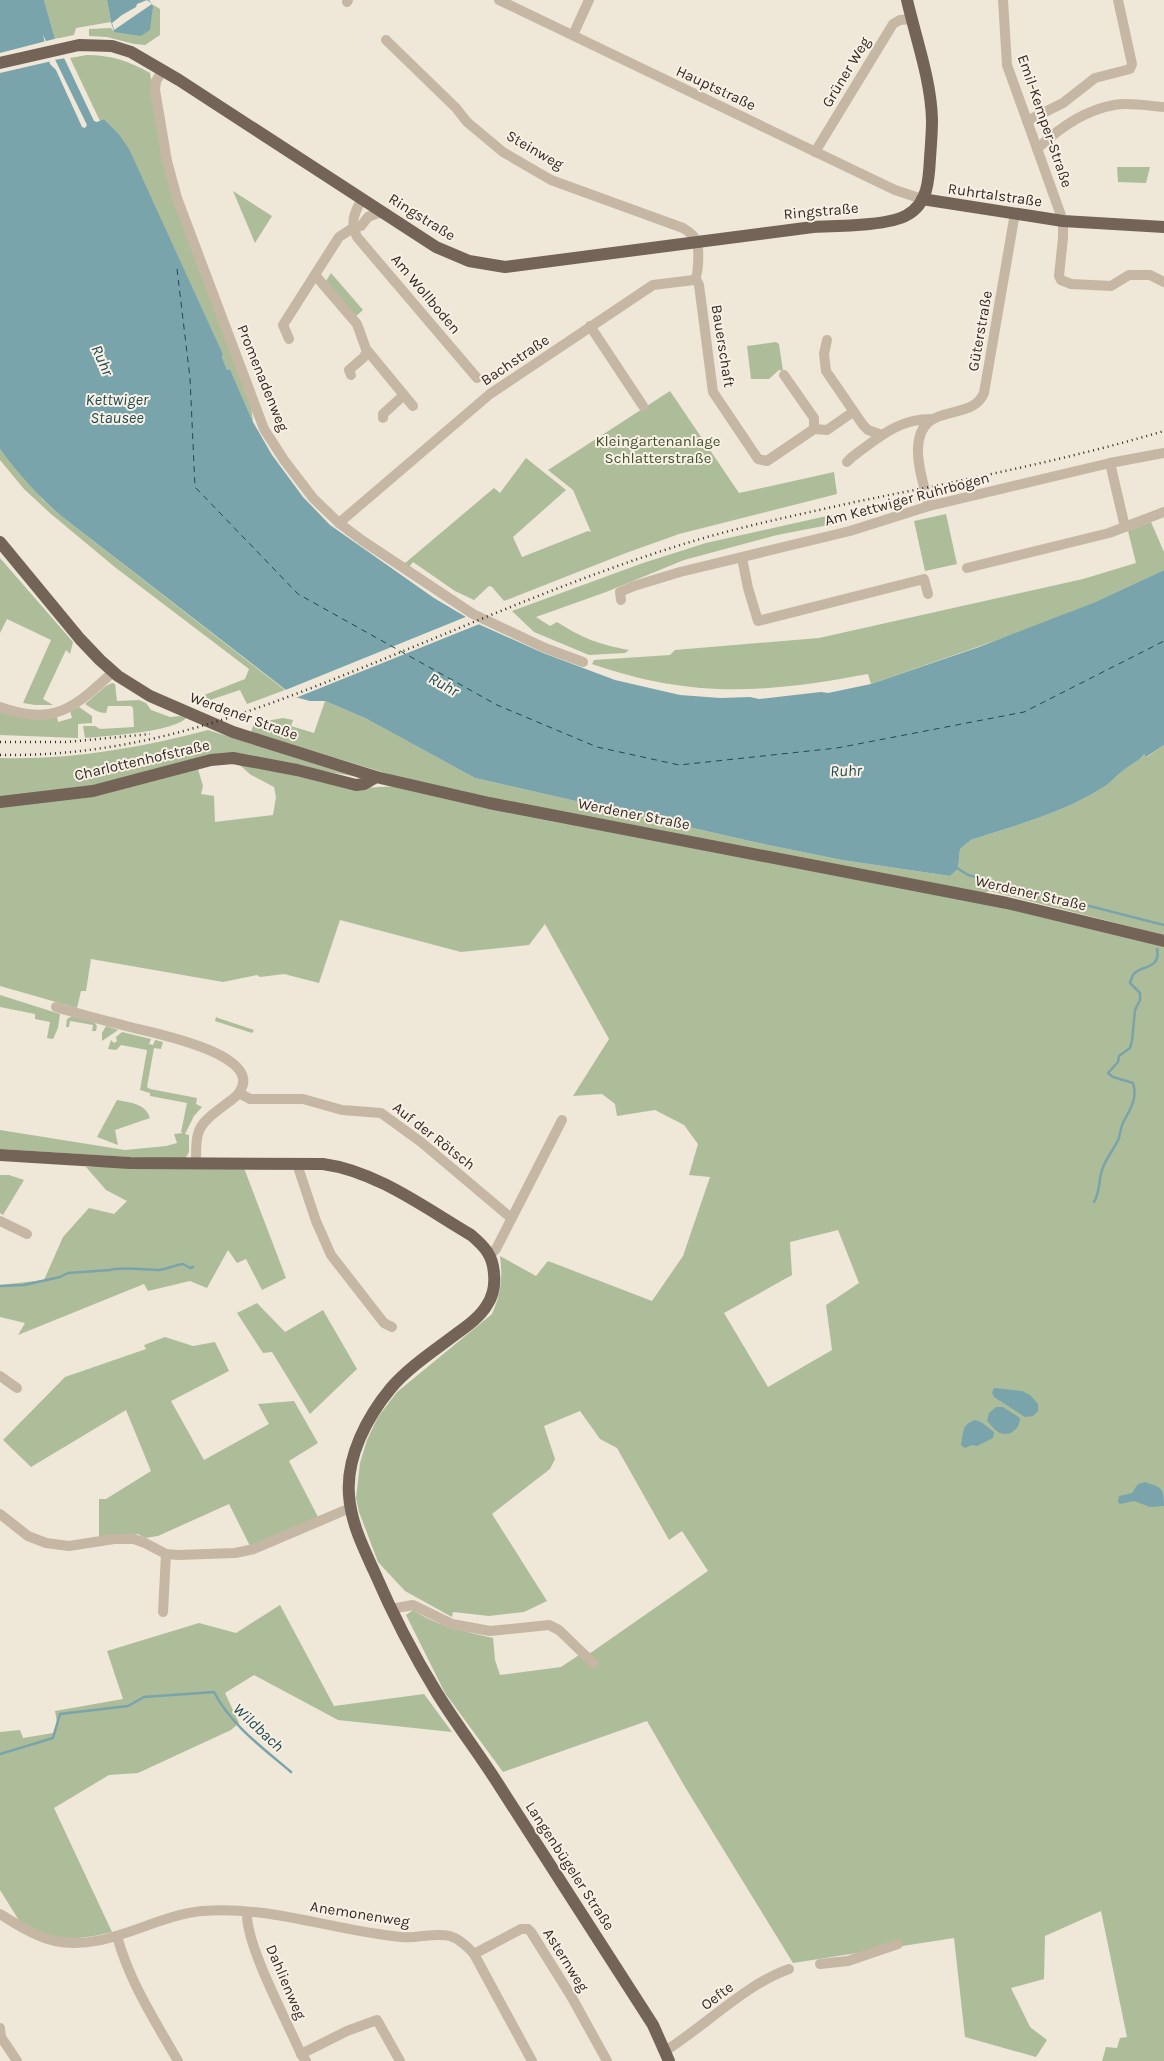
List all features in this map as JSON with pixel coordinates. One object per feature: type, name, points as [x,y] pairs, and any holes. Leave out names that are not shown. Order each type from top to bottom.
[{"type":"main road","points":[[907,0],[928,87],[932,120],[929,179],[922,199]]},
{"type":"main road","name":"Ringstraße","points":[[0,63],[78,46],[100,45],[122,49],[139,56],[448,254],[485,265],[505,267],[696,241],[898,219],[912,212],[922,199]]},
{"type":"main road","name":"Ruhrtalstraße","points":[[922,199],[950,205],[1063,221],[1164,227]]},
{"type":"main road","name":"Werdener Straße","points":[[0,542],[80,639],[113,672],[150,696],[217,726],[376,777],[489,803],[1007,903],[1164,941]]},
{"type":"main road","name":"Charlottenhofstraße","points":[[0,802],[102,789],[226,757],[297,770],[356,785],[364,784],[376,777]]},
{"type":"main road","points":[[0,1154],[98,1162],[341,1166],[370,1176],[471,1235],[483,1245],[494,1265],[493,1290],[487,1306],[474,1320],[412,1368],[392,1387],[371,1417],[352,1458],[349,1478],[350,1508],[356,1532],[391,1609]]},
{"type":"main road","name":"Langenbügeler Straße","points":[[391,1609],[436,1692],[493,1776],[648,2017],[667,2056]]},
{"type":"street","name":"Hauptstraße","points":[[499,0],[900,192],[922,199]]},
{"type":"street","points":[[572,35],[590,0]]},
{"type":"street","name":"Emil-Kemper-Straße","points":[[1003,0],[1007,64],[1063,221]]},
{"type":"street","points":[[1027,121],[1063,103],[1094,78],[1130,69],[1132,64],[1118,0]]},
{"type":"street","name":"Grüner Weg","points":[[815,152],[893,24],[900,20],[911,19]]},
{"type":"street","name":"Steinweg","points":[[386,40],[456,108],[467,122],[503,152],[551,180],[683,228],[690,232],[696,241]]},
{"type":"street","name":"Promenadenweg","points":[[163,70],[156,81],[155,90],[167,161],[177,198],[261,420],[276,448],[303,486],[319,504],[339,523],[401,568],[473,614],[545,648],[582,662]]},
{"type":"street","points":[[1038,149],[1054,133],[1090,112],[1115,104],[1164,107]]},
{"type":"street","points":[[353,228],[353,218],[362,199]]},
{"type":"street","points":[[289,339],[283,325],[339,237],[353,228],[361,226],[368,217],[378,213],[388,214]]},
{"type":"street","name":"Güterstraße","points":[[847,462],[899,424],[920,419],[932,419],[941,414],[974,407],[981,402],[1016,213]]},
{"type":"street","points":[[1063,221],[1059,276],[1064,283],[1111,286],[1129,275],[1150,275],[1164,282]]},
{"type":"street","name":"Am Wollboden","points":[[353,228],[357,237],[477,378]]},
{"type":"street","points":[[696,241],[696,279]]},
{"type":"street","points":[[315,275],[357,324],[367,351],[414,406]]},
{"type":"street","name":"Bachstraße","points":[[339,523],[490,394],[653,285],[696,279]]},
{"type":"street","name":"Bauerschaft","points":[[696,279],[699,284],[713,392],[758,459],[767,461],[814,429],[827,430],[852,412]]},
{"type":"street","points":[[590,326],[643,406]]},
{"type":"street","points":[[827,340],[824,354],[826,372],[852,412],[868,430],[882,435]]},
{"type":"street","points":[[351,375],[349,370],[364,357],[367,351]]},
{"type":"street","points":[[784,375],[814,418],[814,429]]},
{"type":"street","points":[[382,418],[383,414],[404,395]]},
{"type":"street","points":[[929,506],[918,457],[918,445],[924,429],[932,419]]},
{"type":"street","name":"Am Kettwiger Ruhrbogen","points":[[621,600],[620,592],[634,586],[850,531],[929,506],[1110,463],[1164,453]]},
{"type":"street","points":[[1110,463],[1125,527]]},
{"type":"street","points":[[967,568],[1125,527],[1164,512]]},
{"type":"street","points":[[742,558],[748,588],[758,621],[924,580],[928,594]]},
{"type":"street","points":[[0,707],[35,715],[60,712],[79,702],[113,672]]},
{"type":"street","points":[[56,1007],[208,1049],[229,1061],[242,1073],[243,1086],[239,1093],[200,1126],[197,1136],[196,1164]]},
{"type":"street","name":"Auf der Rötsch","points":[[239,1093],[250,1099],[303,1099],[342,1110],[382,1113],[414,1136],[511,1218]]},
{"type":"street","points":[[490,1255],[496,1249],[562,1120]]},
{"type":"street","points":[[297,1164],[317,1222],[331,1255],[384,1323],[392,1327]]},
{"type":"street","points":[[0,1221],[27,1234]]},
{"type":"street","points":[[0,1376],[17,1388]]},
{"type":"street","points":[[0,1514],[28,1536],[46,1543],[69,1546],[114,1539],[134,1539],[166,1554],[235,1553],[254,1549],[350,1508]]},
{"type":"street","points":[[163,1612],[166,1554]]},
{"type":"street","points":[[391,1609],[413,1605],[452,1624],[490,1630],[548,1625],[559,1630],[594,1663]]},
{"type":"street","name":"Anemonenweg","points":[[1,1916],[38,1935],[62,1942],[86,1942],[117,1936],[181,1914],[220,1910],[247,1912],[400,1937],[445,1935],[465,1944],[474,1954],[529,2060]]},
{"type":"street","name":"Dahlienweg","points":[[247,1912],[246,1922],[249,1932],[304,2057]]},
{"type":"street","name":"Asternweg","points":[[474,1954],[521,1929],[528,1929],[571,1996],[606,2061]]},
{"type":"street","points":[[117,1936],[124,1959],[142,1997],[178,2061]]},
{"type":"street","points":[[820,1964],[848,1961],[898,1944]]},
{"type":"street","name":"Oefte","points":[[667,2056],[729,2004],[773,1974],[789,1968]]},
{"type":"street","points":[[304,2057],[347,2031],[377,2020],[400,2061]]},
{"type":"street","points":[[0,2028],[1,2037],[17,2061]]},
{"type":"green space","points":[[44,0],[107,0],[111,22],[76,28],[74,35],[55,39]]},
{"type":"green space","points":[[152,4],[160,9],[160,35],[145,45],[107,37],[89,36],[89,29],[111,28],[114,32],[153,6]]},
{"type":"green space","points":[[87,55],[120,59],[150,73],[167,176],[250,396],[253,422],[230,369],[227,370],[222,357],[223,354],[146,187],[118,133],[104,119],[100,121],[70,58]]},
{"type":"green space","points":[[1117,167],[1150,167],[1146,183],[1118,182]]},
{"type":"green space","points":[[233,191],[272,216],[255,243]]},
{"type":"green space","points":[[331,273],[363,310],[356,316],[326,281]]},
{"type":"green space","points":[[776,342],[779,344],[783,371],[779,370],[769,379],[751,379],[747,346]]},
{"type":"green space","name":"Kleingartenanlage Schlatterstraße","points":[[670,391],[739,493],[834,472],[837,494],[679,534],[504,601],[489,586],[474,600],[455,591],[413,562],[409,567],[404,564],[494,488],[500,493],[526,458],[566,490],[513,537],[522,557],[588,531],[591,532],[573,490],[548,470]]},
{"type":"green space","points":[[0,449],[43,500],[60,515],[285,690],[247,704],[240,690],[198,704],[194,699],[245,679],[249,669],[116,568],[51,514],[24,489],[0,460]]},
{"type":"green space","points":[[840,513],[839,523],[777,535],[684,560],[606,592],[536,617],[550,626],[557,622],[591,640],[629,650],[625,653],[589,655],[534,632],[512,611],[643,563],[706,543]]},
{"type":"green space","points":[[946,514],[957,564],[925,571],[914,521]]},
{"type":"green space","points":[[1151,522],[1164,552],[1164,570],[1093,603],[1037,626],[871,684],[868,674],[762,688],[697,688],[663,683],[592,664],[594,660],[670,655],[675,650],[819,638],[1083,579],[1136,563],[1128,531]]},
{"type":"green space","points":[[0,558],[73,642],[70,654],[66,650],[43,699],[53,705],[23,703],[51,640],[7,619],[0,633]]},
{"type":"green space","points":[[112,683],[115,684],[117,701],[139,700],[146,703],[151,710],[170,717],[180,716],[186,718],[179,723],[154,730],[85,738],[83,726],[95,726],[100,729],[134,727],[133,708],[131,706],[108,706],[106,713],[103,713],[85,704]]},
{"type":"green space","points":[[325,701],[365,718],[475,778],[754,842],[842,860],[950,876],[958,869],[960,849],[971,840],[1041,817],[1075,803],[1107,785],[1144,754],[1147,757],[1164,745],[1164,935],[989,891],[984,893],[492,800],[408,780],[251,732],[254,723],[283,718],[293,720],[291,726],[314,733]]},
{"type":"green space","points":[[79,707],[92,716],[92,723],[78,724],[78,738],[0,735],[0,708],[57,717],[58,722],[72,718],[70,711]]},
{"type":"green space","points":[[208,730],[353,776],[226,755],[93,788],[0,799],[0,758],[53,757],[105,752]]},
{"type":"green space","points":[[236,762],[360,788],[400,786],[985,900],[1164,943],[1164,2061],[1102,2061],[1106,2047],[1117,2048],[1120,2038],[1127,2037],[1101,1911],[1045,1936],[1044,1979],[1011,1988],[1030,2027],[1047,2040],[1036,2057],[965,2037],[954,1938],[793,1963],[685,1787],[647,1721],[503,1772],[445,1693],[406,1615],[413,1610],[432,1621],[461,1631],[493,1638],[495,1660],[500,1675],[561,1667],[579,1655],[589,1654],[708,1571],[682,1531],[669,1540],[617,1448],[600,1439],[580,1411],[544,1426],[555,1459],[550,1469],[492,1514],[547,1601],[524,1612],[489,1616],[453,1612],[452,1617],[405,1591],[378,1562],[359,1512],[356,1498],[360,1463],[367,1440],[378,1417],[397,1392],[492,1314],[500,1285],[500,1256],[536,1276],[548,1261],[652,1301],[683,1256],[710,1177],[689,1175],[698,1144],[684,1125],[655,1110],[617,1116],[615,1104],[602,1094],[573,1096],[609,1039],[545,924],[529,945],[461,952],[340,920],[319,983],[284,974],[260,977],[257,975],[223,982],[91,959],[86,991],[81,991],[77,1008],[0,986],[0,805],[197,766],[203,786],[201,794],[214,796],[215,822],[273,815],[276,797],[274,787],[251,775]],"holes":[[[838,1230],[859,1283],[826,1305],[832,1350],[768,1387],[724,1313],[792,1275],[790,1242]]]},
{"type":"green space","points":[[0,995],[60,1014],[58,1028],[53,1039],[47,1038],[50,1022],[35,1019],[35,1014],[0,1007]]},
{"type":"green space","points":[[72,1016],[94,1022],[97,1026],[96,1031],[92,1031],[93,1025],[70,1021],[69,1027],[66,1027],[67,1019]]},
{"type":"green space","points":[[216,1017],[254,1030],[252,1033],[215,1021]]},
{"type":"green space","points":[[106,1026],[118,1030],[102,1041],[102,1033]]},
{"type":"green space","points":[[122,1032],[151,1039],[149,1044],[153,1045],[155,1040],[163,1042],[161,1049],[154,1048],[147,1087],[197,1098],[196,1104],[202,1107],[194,1116],[185,1134],[189,1135],[189,1152],[185,1159],[0,1149],[0,1130],[125,1150],[166,1146],[177,1143],[174,1134],[183,1133],[181,1132],[187,1103],[150,1096],[150,1093],[140,1090],[147,1050],[121,1045],[116,1050],[108,1049],[111,1040],[114,1043],[117,1041],[116,1037]]},
{"type":"green space","points":[[117,1100],[132,1103],[145,1109],[150,1118],[115,1130],[118,1145],[97,1137]]},
{"type":"green space","points":[[86,1167],[244,1168],[286,1278],[262,1290],[246,1259],[237,1263],[228,1250],[207,1288],[190,1281],[148,1291],[144,1284],[18,1335],[25,1323],[0,1317],[0,1285],[44,1280],[63,1237],[89,1208],[114,1214],[127,1201],[106,1190]]},
{"type":"green space","points":[[0,1175],[9,1175],[24,1180],[3,1215],[0,1213]]},
{"type":"green space","points":[[257,1303],[285,1332],[323,1310],[357,1369],[310,1414],[272,1352],[263,1353],[237,1313]]},
{"type":"green space","points":[[165,1337],[193,1346],[215,1342],[229,1371],[171,1401],[204,1460],[269,1424],[258,1404],[294,1401],[318,1443],[289,1461],[318,1517],[250,1546],[229,1504],[158,1536],[145,1538],[138,1534],[99,1537],[99,1499],[106,1499],[151,1471],[126,1410],[31,1467],[3,1440],[65,1377],[146,1349],[144,1345]]},
{"type":"green space","points":[[280,1605],[334,1706],[424,1694],[452,1732],[338,1720],[254,1675],[225,1693],[239,1723],[231,1730],[138,1773],[109,1775],[54,1808],[112,1932],[72,1939],[52,1937],[20,1922],[0,1890],[0,1732],[20,1730],[23,1738],[53,1733],[57,1722],[55,1711],[123,1699],[107,1651],[199,1623],[236,1633]]},
{"type":"water","name":"Kettwiger Stausee","points":[[0,0],[44,0],[55,39],[94,121],[97,122],[104,119],[118,133],[129,149],[223,354],[222,357],[227,370],[230,369],[253,422],[272,455],[303,497],[330,525],[434,598],[476,623],[543,653],[615,680],[680,695],[720,698],[750,697],[759,699],[821,692],[828,693],[871,684],[979,647],[1093,603],[1164,570],[1164,745],[1146,757],[1144,754],[1107,785],[1075,803],[1041,817],[971,840],[960,849],[958,869],[950,876],[842,860],[754,842],[475,778],[365,718],[325,701],[310,701],[295,697],[60,515],[43,500],[0,449]],"holes":[[[43,35],[87,125],[85,128],[82,127],[56,70],[50,64]]]},
{"type":"water","points":[[107,0],[149,0],[153,6],[150,30],[141,36],[114,32]]},
{"type":"water","points":[[994,1388],[1022,1391],[1030,1395],[1038,1404],[1038,1411],[1033,1416],[1025,1417],[994,1397],[992,1393]]},
{"type":"water","points":[[996,1407],[1003,1407],[1020,1418],[1017,1428],[1011,1433],[1000,1433],[987,1421],[989,1413]]},
{"type":"water","points":[[975,1420],[981,1422],[994,1432],[993,1438],[977,1446],[972,1445],[965,1448],[961,1445],[965,1427]]},
{"type":"water","points":[[1145,1482],[1161,1489],[1164,1506],[1150,1507],[1134,1501],[1120,1504],[1118,1502],[1119,1496],[1132,1493],[1138,1484]]},
{"type":"pier","points":[[147,0],[152,4],[114,30],[112,23],[136,7],[137,4]]},
{"type":"pier","points":[[58,38],[66,58],[54,60],[49,50],[52,61],[0,73],[0,53]]},
{"type":"pier","points":[[468,616],[482,623],[293,699],[283,691]]},
{"type":"waterway","points":[[957,868],[968,875],[1164,925]]},
{"type":"waterway","points":[[1094,1202],[1102,1170],[1119,1138],[1122,1125],[1131,1108],[1135,1094],[1133,1083],[1113,1077],[1108,1073],[1118,1062],[1119,1056],[1130,1048],[1132,1041],[1135,1010],[1140,1000],[1140,993],[1130,983],[1136,972],[1156,961],[1157,949]]},
{"type":"waterway","points":[[0,1286],[24,1285],[60,1277],[68,1273],[120,1268],[159,1270],[183,1264],[190,1268],[193,1267]]},
{"type":"waterway","name":"Wildbach","points":[[0,1754],[53,1738],[60,1714],[128,1706],[144,1697],[214,1692],[238,1725],[291,1772]]},
{"type":"ferry route","points":[[177,269],[190,378],[195,487],[298,594],[497,705],[597,747],[679,765],[837,748],[1024,712],[1164,641]]},
{"type":"railway","points":[[0,755],[49,754],[96,749],[142,741],[187,730],[275,702],[555,589],[694,541],[786,517],[1049,461],[1164,431]]},
{"type":"railway","points":[[0,742],[67,742],[150,734]]},
{"type":"water label","name":"Ruhr","points":[[103,360]]},
{"type":"water label","name":"Ruhr","points":[[444,684]]},
{"type":"water label","name":"Ruhr","points":[[846,770]]}]
